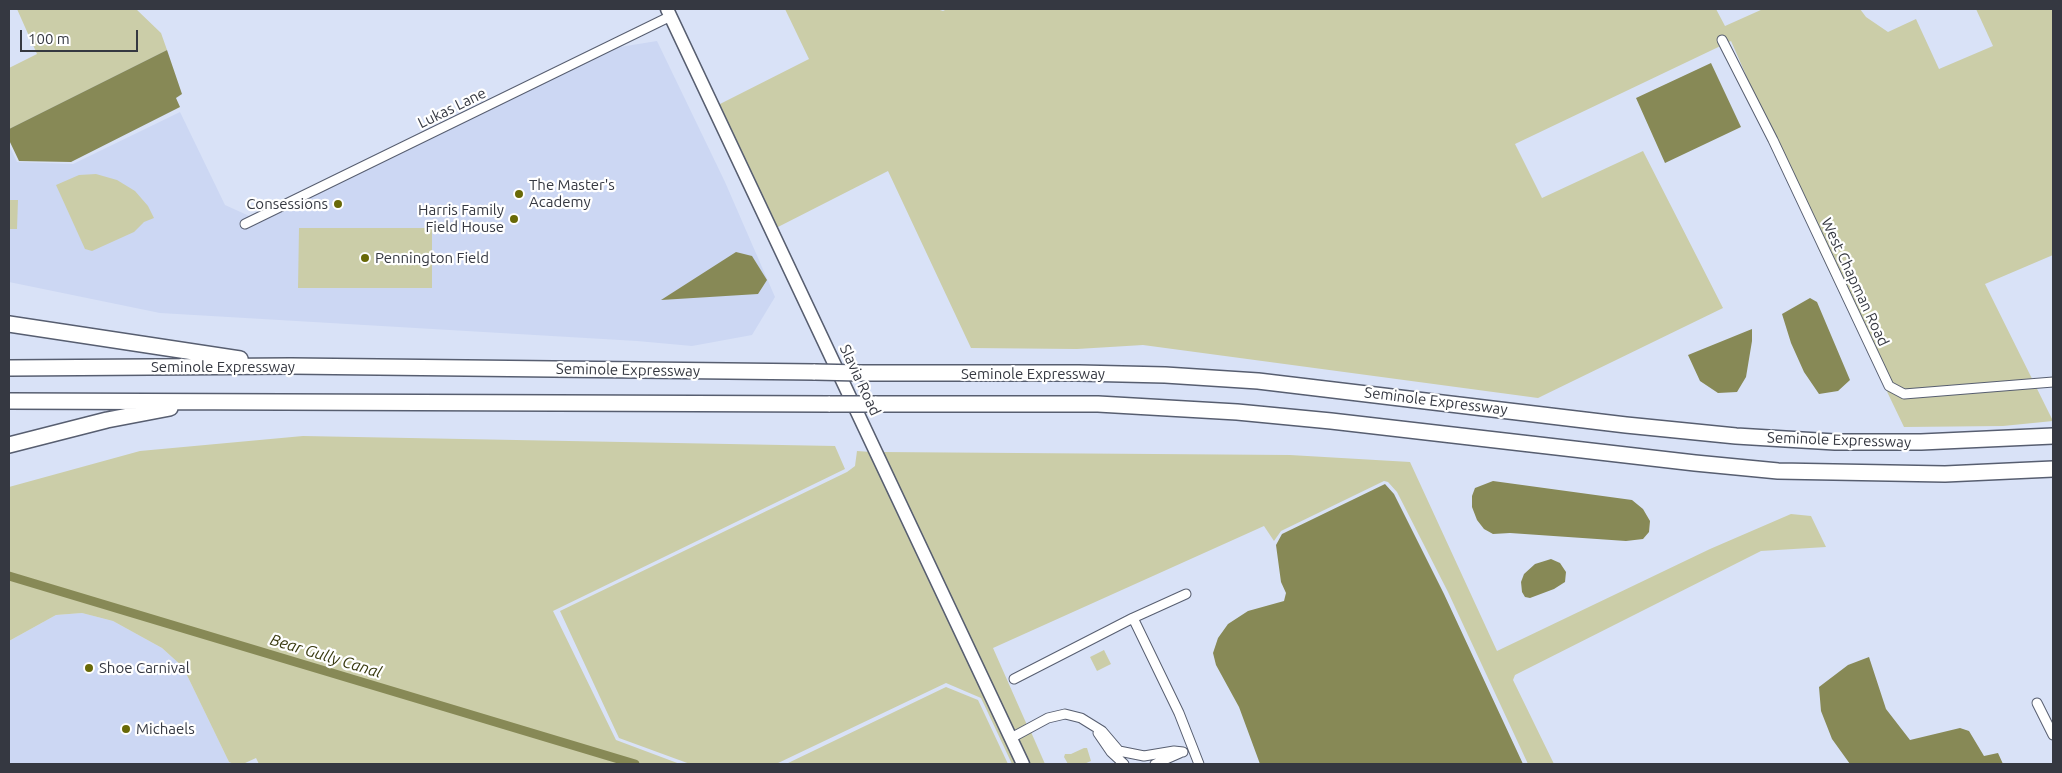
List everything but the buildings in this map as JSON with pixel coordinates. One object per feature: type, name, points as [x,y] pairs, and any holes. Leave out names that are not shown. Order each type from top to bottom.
[{"type":"highway","points":[[9,324],[291,366]]},
{"type":"highway","name":"Seminole Expressway","points":[[9,368],[291,366],[1165,375],[1258,381],[1644,427],[1736,436],[1922,442],[2053,436]]},
{"type":"highway","name":"Seminole Expressway","points":[[9,401],[1098,404],[1237,412],[1350,423],[1636,457],[1778,470],[1945,474],[2053,469]]},
{"type":"highway","points":[[9,446],[106,420],[218,401]]},
{"type":"street","name":"Lukas Lane","points":[[246,224],[669,12]]},
{"type":"street","name":"Slavia Road","points":[[669,12],[1023,764]]},
{"type":"street","name":"West Chapman Road","points":[[1722,40],[1773,140],[1889,386],[1904,394],[2053,382]]},
{"type":"street","points":[[1014,679],[1133,618],[1186,594]]},
{"type":"street","points":[[1133,618],[1175,704],[1199,764]]},
{"type":"street","points":[[2037,703],[2053,735]]},
{"type":"street","points":[[1011,738],[1056,716],[1074,716],[1102,731],[1119,751],[1131,755],[1144,756],[1174,751],[1182,752]]},
{"type":"street","points":[[1092,724],[1106,746],[1124,764]]},
{"type":"street","points":[[1155,764],[1192,748]]},
{"type":"shaded area","points":[[17,9],[136,9],[161,33],[167,50],[9,129],[9,68],[37,54]]},
{"type":"shaded area","points":[[785,9],[937,9],[943,11],[947,9],[1716,9],[1725,26],[1763,9],[1860,9],[1866,17],[1888,32],[1916,19],[1939,69],[1993,46],[1976,9],[2053,9],[2053,255],[1985,284],[2053,421],[2003,426],[1904,427],[1817,246],[1825,242],[1756,98],[1731,41],[1515,144],[1542,198],[1643,151],[1723,308],[1538,398],[1143,345],[1077,349],[971,348],[888,171],[776,228],[718,105],[809,59]]},
{"type":"shaded area","name":"The Master's Academy","points":[[657,41],[725,182],[775,297],[752,335],[692,346],[637,341],[160,313],[9,282],[9,145],[17,162],[73,164],[180,112],[225,205],[256,219],[601,50]]},
{"type":"shaded area","points":[[167,50],[182,94],[176,98],[180,107],[71,162],[19,161],[9,140],[9,129]]},
{"type":"shaded area","points":[[1711,63],[1741,127],[1665,163],[1636,98]]},
{"type":"shaded area","points":[[96,174],[117,180],[135,191],[148,206],[154,218],[144,222],[134,232],[92,251],[85,249],[56,185],[79,175]]},
{"type":"shaded area","points":[[9,200],[18,200],[17,229],[9,229]]},
{"type":"shaded area","name":"Pennington Field","points":[[299,228],[432,228],[432,288],[298,288]]},
{"type":"shaded area","points":[[736,252],[752,256],[767,280],[758,294],[661,300]]},
{"type":"shaded area","points":[[1810,298],[1817,302],[1850,380],[1838,391],[1819,394],[1804,372],[1791,343],[1782,314]]},
{"type":"shaded area","points":[[1752,329],[1746,377],[1737,392],[1718,393],[1700,381],[1688,355]]},
{"type":"shaded area","points":[[303,436],[835,446],[845,469],[553,611],[616,740],[680,764],[259,764],[256,758],[243,764],[234,764],[229,762],[183,667],[162,648],[113,621],[82,613],[56,615],[9,641],[9,487],[140,451]]},
{"type":"shaded area","points":[[857,451],[871,452],[1018,764],[1012,764],[981,698],[946,683],[776,764],[690,764],[619,738],[560,611],[847,472],[855,466]]},
{"type":"shaded area","points":[[881,452],[1290,455],[1410,462],[1497,651],[1710,549],[1791,514],[1811,516],[1826,547],[1761,551],[1515,675],[1513,680],[1554,764],[1528,764],[1448,592],[1397,492],[1388,482],[1384,481],[1281,531],[1274,541],[1264,526],[993,648],[1027,725],[1013,732]]},
{"type":"shaded area","points":[[1493,481],[1632,500],[1643,509],[1650,521],[1649,532],[1643,539],[1626,541],[1510,533],[1493,534],[1484,529],[1477,520],[1472,507],[1472,496],[1475,488]]},
{"type":"shaded area","points":[[1385,484],[1394,494],[1444,594],[1523,764],[1260,764],[1239,707],[1216,665],[1213,653],[1218,638],[1228,624],[1248,611],[1284,601],[1286,593],[1281,582],[1276,545],[1282,534]]},
{"type":"shaded area","points":[[1551,559],[1560,563],[1566,572],[1565,582],[1554,589],[1530,598],[1525,597],[1522,592],[1521,582],[1524,574],[1535,564]]},
{"type":"shaded area","points":[[82,613],[113,621],[162,648],[183,667],[229,762],[234,764],[9,764],[9,641],[56,615]]},
{"type":"shaded area","points":[[1104,650],[1111,664],[1097,671],[1090,657]]},
{"type":"shaded area","points":[[1869,657],[1886,709],[1910,740],[1960,728],[1969,731],[1984,756],[1998,753],[2003,764],[1850,764],[1832,739],[1821,711],[1819,687],[1848,665]]},
{"type":"shaded area","points":[[946,687],[978,700],[1008,764],[786,764]]},
{"type":"shaded area","points":[[1031,732],[1045,764],[1028,764],[1017,739]]},
{"type":"shaded area","points":[[1087,748],[1091,761],[1084,764],[1068,764],[1064,757],[1065,754],[1071,754]]},
{"type":"waterway","name":"Bear Gully Canal","points":[[9,576],[635,764]]},
{"type":"place","name":"The Master's Academy","points":[[519,194]]},
{"type":"place","name":"Consessions","points":[[338,204]]},
{"type":"place","name":"Harris Family Field House","points":[[514,219]]},
{"type":"place","name":"Pennington Field","points":[[365,258]]},
{"type":"place","name":"Shoe Carnival","points":[[89,668]]},
{"type":"place","name":"Michaels","points":[[126,729]]}]
